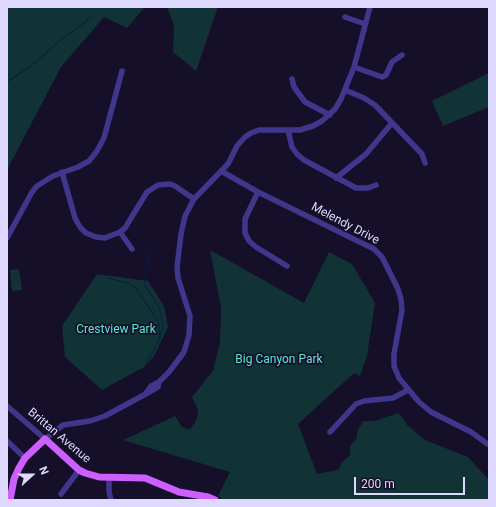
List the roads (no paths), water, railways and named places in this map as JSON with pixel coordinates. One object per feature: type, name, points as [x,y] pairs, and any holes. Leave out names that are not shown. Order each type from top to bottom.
[{"type":"main road","points":[[10,500],[14,479],[25,458],[45,439]]},
{"type":"main road","name":"Brittan Avenue","points":[[45,439],[79,470],[91,475],[145,478],[180,492],[216,500]]},
{"type":"street","points":[[45,439],[63,425],[90,421],[105,416],[158,387],[159,382],[169,372],[184,352],[189,335],[190,316],[178,278],[177,267],[185,216],[194,199],[228,164],[237,146],[245,136],[259,130],[300,130],[313,126],[322,121],[336,109],[354,68],[370,7]]},
{"type":"street","points":[[345,17],[365,24]]},
{"type":"street","points":[[354,68],[382,76],[386,75],[392,62],[402,55]]},
{"type":"street","points":[[7,238],[32,192],[44,180],[78,167],[89,161],[97,151],[104,138],[122,70]]},
{"type":"street","points":[[292,79],[294,87],[305,102],[330,115]]},
{"type":"street","points":[[345,90],[376,105],[422,154],[425,163]]},
{"type":"street","points":[[336,178],[366,154],[392,123]]},
{"type":"street","points":[[288,130],[290,142],[297,154],[304,160],[356,188],[368,188],[376,185]]},
{"type":"street","points":[[228,164],[232,178]]},
{"type":"street","name":"Melendy Drive","points":[[221,171],[258,192],[362,242],[374,249],[382,257],[398,288],[401,299],[402,310],[394,354],[394,366],[399,378],[419,402],[431,412],[472,432],[489,444]]},
{"type":"street","points":[[62,172],[75,218],[80,227],[86,233],[96,237],[105,238],[120,232],[125,228],[147,192],[158,185],[170,184],[194,199]]},
{"type":"street","points":[[258,192],[245,219],[245,232],[249,241],[256,247],[287,266]]},
{"type":"street","points":[[120,232],[132,249]]},
{"type":"street","points":[[330,432],[356,404],[364,401],[393,398],[408,390]]},
{"type":"street","name":"Brittan Avenue","points":[[7,406],[45,439]]},
{"type":"street","points":[[7,441],[25,458]]},
{"type":"street","points":[[61,494],[79,470]]},
{"type":"street","points":[[109,477],[109,492],[111,500]]},
{"type":"waterway","points":[[7,82],[36,62],[58,42],[92,17]]},
{"type":"waterway","points":[[153,239],[144,279],[146,287],[159,307],[161,314],[163,327],[160,337]]},
{"type":"waterway","points":[[109,278],[135,287],[159,323],[160,338],[145,364]]},
{"type":"park label","name":"Crestview Park","points":[[116,330]]},
{"type":"park label","name":"Big Canyon Park","points":[[279,360]]}]
